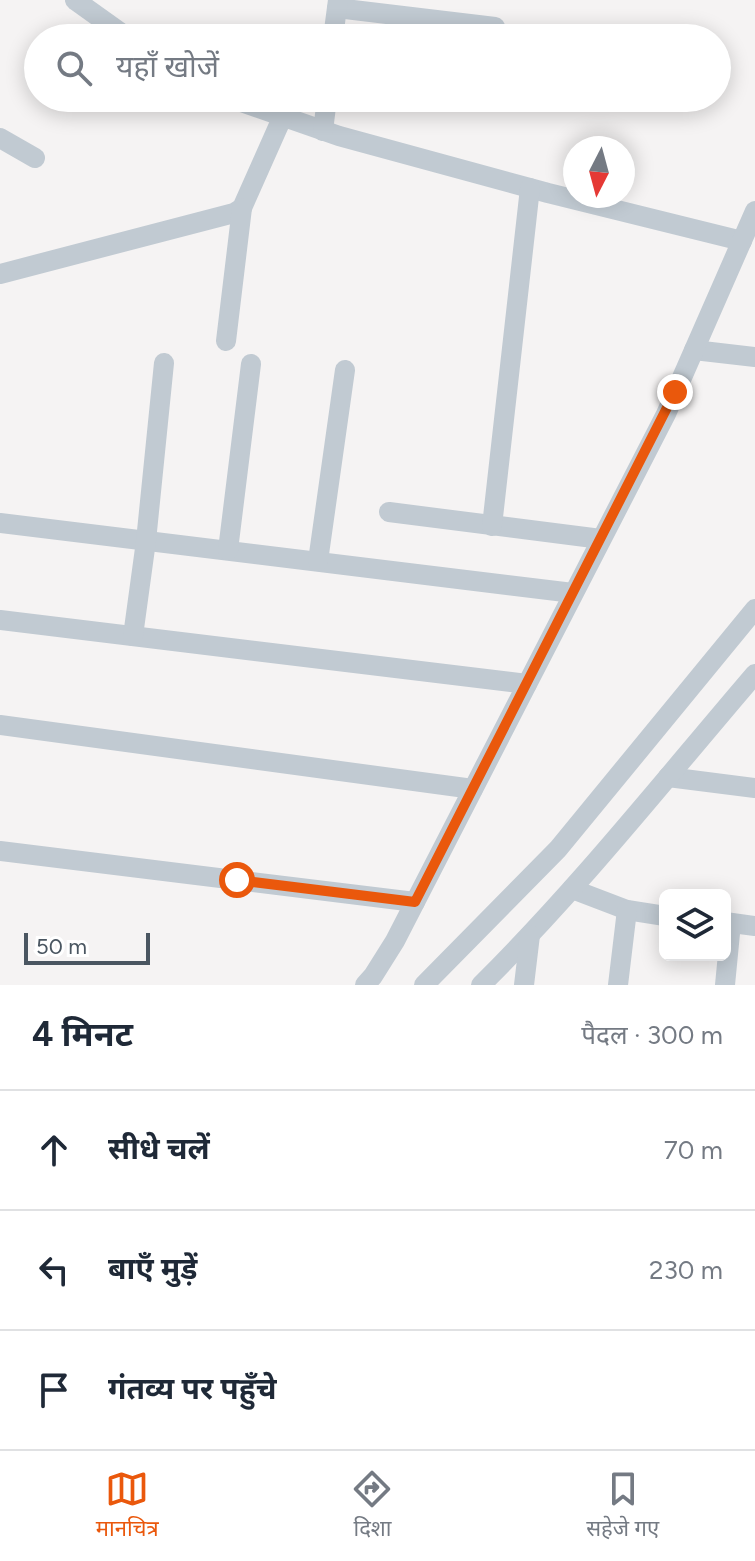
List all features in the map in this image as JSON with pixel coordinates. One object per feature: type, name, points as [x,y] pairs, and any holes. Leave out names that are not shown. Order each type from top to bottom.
[{"type":"street","points":[[75,0],[108,24]]},
{"type":"street","points":[[335,24],[337,4],[474,24]]},
{"type":"street","points":[[266,112],[323,131],[530,188],[742,241]]},
{"type":"street","points":[[323,131],[325,112]]},
{"type":"street","points":[[0,274],[234,213],[248,199],[282,118]]},
{"type":"street","points":[[0,138],[35,158]]},
{"type":"street","points":[[492,526],[530,188]]},
{"type":"street","points":[[226,341],[242,208]]},
{"type":"street","points":[[365,985],[395,941],[666,414],[755,211]]},
{"type":"street","points":[[694,350],[755,357]]},
{"type":"street","points":[[133,636],[164,363]]},
{"type":"street","points":[[228,550],[251,364]]},
{"type":"street","points":[[318,561],[345,370]]},
{"type":"street","points":[[389,512],[601,539]]},
{"type":"street","points":[[0,523],[573,593]]},
{"type":"street","points":[[424,985],[558,849],[755,609]]},
{"type":"street","points":[[0,620],[527,684]]},
{"type":"street","points":[[481,985],[572,889],[753,679]]},
{"type":"street","points":[[0,725],[473,789]]},
{"type":"street","points":[[668,777],[755,788]]},
{"type":"street","points":[[0,851],[415,902]]},
{"type":"street","points":[[572,889],[627,910],[659,915]]},
{"type":"street","points":[[618,985],[627,910]]},
{"type":"street","points":[[731,922],[755,926]]},
{"type":"street","points":[[524,985],[530,935]]},
{"type":"street","points":[[725,985],[726,961]]},
{"type":"route","points":[[237,880],[415,902],[675,392]]}]
